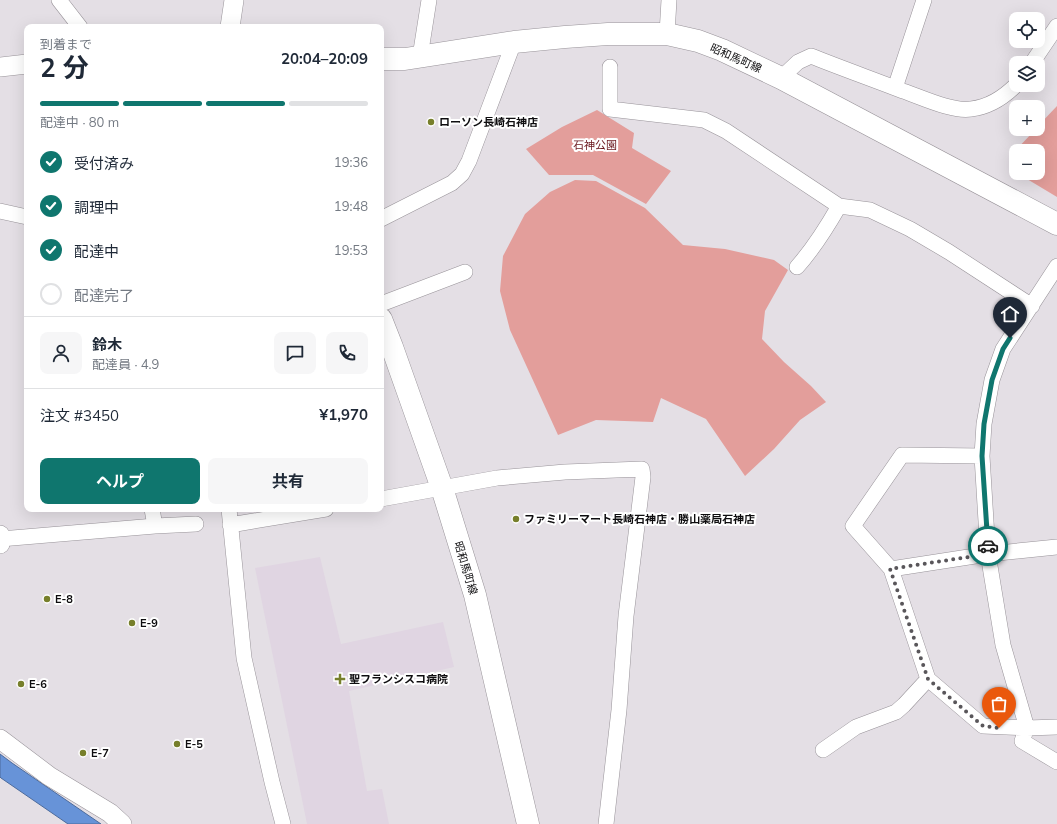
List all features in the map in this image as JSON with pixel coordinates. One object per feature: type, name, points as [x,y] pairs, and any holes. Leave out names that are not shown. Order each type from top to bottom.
[{"type":"main road","name":"昭和馬町線","points":[[384,59],[420,57],[514,42],[608,34],[667,34],[698,41],[722,50],[781,78],[1057,224]]},
{"type":"main road","name":"昭和馬町線","points":[[384,327],[442,488],[474,595],[528,824]]},
{"type":"street","points":[[59,0],[78,24]]},
{"type":"street","points":[[230,24],[234,0]]},
{"type":"street","points":[[420,57],[429,0]]},
{"type":"street","points":[[667,34],[669,0]]},
{"type":"street","points":[[895,88],[924,0]]},
{"type":"street","points":[[1037,56],[1057,26]]},
{"type":"street","points":[[384,217],[452,183],[462,174],[469,161],[514,42]]},
{"type":"street","points":[[781,78],[798,62],[811,56],[945,106],[970,110],[996,101],[1009,91]]},
{"type":"street","points":[[0,67],[24,64]]},
{"type":"street","points":[[610,67],[610,109],[704,120],[726,131],[839,206],[870,210],[910,229],[949,252],[1032,306]]},
{"type":"street","points":[[797,267],[808,255],[839,206]]},
{"type":"street","points":[[0,211],[24,216]]},
{"type":"street","points":[[1057,266],[1003,349],[992,380],[984,424],[982,456],[988,554],[1003,645],[1027,728],[1022,741],[1057,762]]},
{"type":"street","points":[[384,303],[465,272]]},
{"type":"street","points":[[982,456],[902,455],[853,526],[890,569],[928,679],[983,726],[1027,728],[1057,727]]},
{"type":"street","points":[[384,498],[497,478],[565,472],[642,469],[643,477],[626,616],[619,710],[606,824]]},
{"type":"street","points":[[153,512],[155,526]]},
{"type":"street","points":[[229,512],[244,658],[283,824]]},
{"type":"street","points":[[230,525],[308,512]]},
{"type":"street","points":[[0,539],[196,524]]},
{"type":"street","points":[[890,569],[988,554],[1057,547]]},
{"type":"street","points":[[823,750],[856,726],[896,712],[928,679]]},
{"type":"street","points":[[0,739],[49,776],[110,813],[122,824]]},
{"type":"shaded area","name":"聖フランシスコ病院","points":[[320,557],[341,644],[443,622],[454,667],[349,691],[367,791],[382,789],[389,824],[307,824],[255,568]]},
{"type":"green space","points":[[1057,106],[1057,197],[1029,180],[1045,180],[1045,144],[1022,144],[1029,136],[1045,136],[1045,119]]},
{"type":"green space","name":"石神公園","points":[[597,110],[634,133],[632,148],[671,171],[646,204],[593,175],[549,175],[526,149],[562,127]]},
{"type":"green space","points":[[575,180],[596,181],[645,208],[683,245],[725,249],[774,260],[788,270],[765,311],[762,339],[826,402],[800,420],[774,449],[745,476],[706,419],[661,398],[653,422],[596,420],[558,435],[510,330],[500,291],[503,256],[525,214],[550,192]]},
{"type":"water","points":[[0,754],[101,824],[68,824],[1,778]]},
{"type":"way so far","points":[[988,546],[988,554],[890,569],[928,679],[983,726],[999,728]]},
{"type":"place","name":"ローソン長崎石神店","points":[[431,122]]},
{"type":"place","name":"ファミリーマート長崎石神店・勝山薬局石神店","points":[[516,519]]},
{"type":"place","name":"E-8","points":[[47,599]]},
{"type":"place","name":"E-9","points":[[132,623]]},
{"type":"place","name":"聖フランシスコ病院","points":[[340,679]]},
{"type":"place","name":"E-6","points":[[21,684]]},
{"type":"place","name":"E-5","points":[[177,744]]},
{"type":"place","name":"E-7","points":[[83,753]]},
{"type":"route","points":[[988,546],[982,456],[984,424],[992,380],[1003,349],[1010,338]]}]
